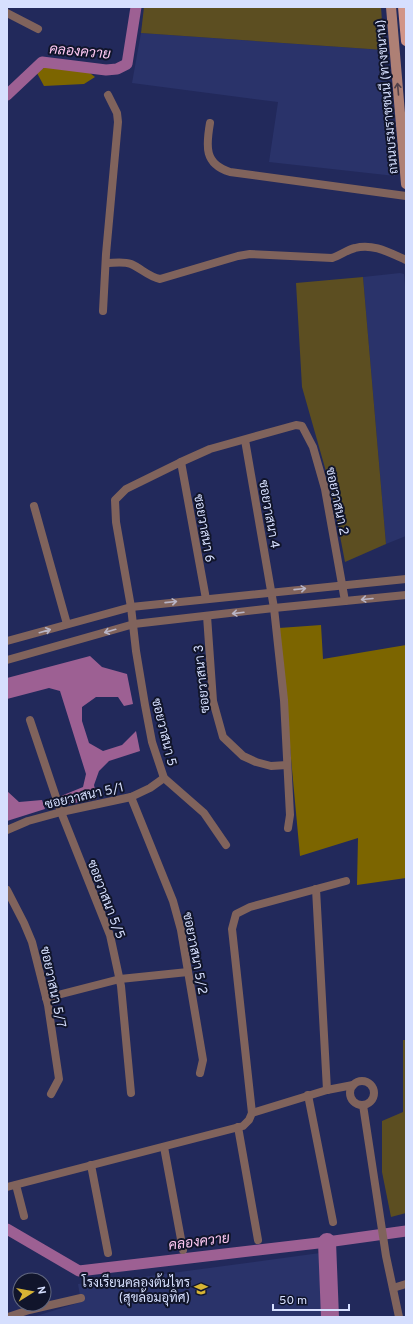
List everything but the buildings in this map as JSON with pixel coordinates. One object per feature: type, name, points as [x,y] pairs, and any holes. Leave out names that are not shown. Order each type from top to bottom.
[{"type":"main road","name":"ถนนบรมราชชนนี (ทางขนาน)","points":[[392,7],[406,184]]},
{"type":"main road","points":[[403,7],[406,41]]},
{"type":"street","points":[[7,13],[38,29]]},
{"type":"street","points":[[103,311],[118,122],[117,112],[108,95]]},
{"type":"street","points":[[210,123],[207,140],[209,153],[213,163],[220,169],[230,172],[406,196]]},
{"type":"street","points":[[106,263],[132,264],[154,278],[160,279],[238,256],[250,254],[332,258],[338,257],[354,248],[364,247],[384,250],[406,260]]},
{"type":"street","name":"ซอยวาสนา 2","points":[[245,440],[296,425],[302,426],[313,447],[324,489],[345,601]]},
{"type":"street","points":[[181,462],[210,449],[245,440]]},
{"type":"street","name":"ซอยวาสนา 4","points":[[245,440],[274,608],[284,700],[290,815],[288,828]]},
{"type":"street","name":"ซอยวาสนา 5","points":[[181,462],[126,489],[115,500],[116,522],[134,624],[136,651],[146,713],[152,742],[164,778],[204,813],[226,845]]},
{"type":"street","name":"ซอยวาสนา 6","points":[[181,462],[206,599]]},
{"type":"street","points":[[34,506],[67,624]]},
{"type":"street","points":[[7,641],[131,607],[406,578]]},
{"type":"street","points":[[7,660],[134,624],[406,595]]},
{"type":"street","name":"ซอยวาสนา 3","points":[[207,616],[213,701],[223,737],[243,756],[256,762],[271,766],[287,765]]},
{"type":"street","name":"ซอยวาสนา 5/5","points":[[30,720],[61,812],[110,935],[120,979],[131,1093]]},
{"type":"street","name":"ซอยวาสนา 5/1","points":[[7,830],[28,821],[131,796],[150,788],[164,778]]},
{"type":"street","name":"ซอยวาสนา 5/2","points":[[131,796],[173,902],[182,930],[203,1060],[200,1073]]},
{"type":"street","points":[[7,1187],[164,1147],[238,1127],[247,1123],[252,1113],[232,930],[236,914],[250,907],[346,881]]},
{"type":"street","points":[[316,889],[327,1090]]},
{"type":"street","name":"ซอยวาสนา 5/7","points":[[7,890],[32,942],[46,998],[59,1079],[51,1094]]},
{"type":"street","points":[[46,998],[120,979],[188,972]]},
{"type":"street","points":[[252,1113],[327,1090],[353,1085],[363,1081],[367,1082],[373,1088],[374,1092],[370,1102],[363,1105],[355,1103],[350,1097],[353,1085]]},
{"type":"street","points":[[308,1096],[333,1222]]},
{"type":"street","points":[[363,1105],[386,1256],[399,1317]]},
{"type":"street","points":[[238,1127],[258,1240]]},
{"type":"street","points":[[164,1147],[183,1250]]},
{"type":"street","points":[[91,1165],[108,1253]]},
{"type":"street","points":[[16,1185],[24,1216]]},
{"type":"street","points":[[393,1288],[406,1284]]},
{"type":"street","points":[[8,1317],[29,1310],[81,1298]]},
{"type":"shaded area","points":[[144,7],[381,7],[384,50],[141,33]]},
{"type":"shaded area","points":[[141,33],[384,50],[395,176],[269,162],[278,102],[132,83]]},
{"type":"shaded area","points":[[45,67],[86,70],[95,77],[84,84],[44,86],[37,73]]},
{"type":"shaded area","points":[[400,273],[404,274],[406,297],[406,536],[386,544],[363,277]]},
{"type":"shaded area","points":[[363,277],[386,544],[345,562],[331,489],[302,387],[296,283]]},
{"type":"shaded area","points":[[321,625],[323,659],[406,645],[406,878],[357,885],[358,838],[300,856],[279,628]]},
{"type":"shaded area","points":[[90,656],[102,667],[127,674],[133,704],[124,706],[118,697],[96,697],[82,707],[82,721],[89,743],[103,751],[122,745],[136,731],[140,751],[109,761],[99,771],[94,785],[97,799],[63,805],[61,796],[83,787],[86,774],[60,691],[49,688],[7,699],[7,678]]},
{"type":"shaded area","points":[[7,791],[19,802],[42,800],[45,809],[7,821]]},
{"type":"shaded area","points":[[403,1040],[406,1040],[406,1213],[391,1217],[382,1172],[382,1121],[403,1112]]},
{"type":"shaded area","name":"โรงเรียนคลองต้นไทร (สุขล้อมอุทิศ)","points":[[320,1253],[325,1317],[33,1317],[81,1302],[78,1284],[120,1280]]},
{"type":"waterway","name":"คลองควาย","points":[[7,95],[42,62],[106,70],[117,69],[127,64],[136,7]]},
{"type":"waterway","name":"คลองควาย","points":[[7,1229],[79,1271],[327,1242],[406,1231]]},
{"type":"waterway","points":[[327,1242],[330,1317]]},
{"type":"place","name":"โรงเรียนคลองต้นไทร (สุขล้อมอุทิศ)","points":[[201,1289]]}]
